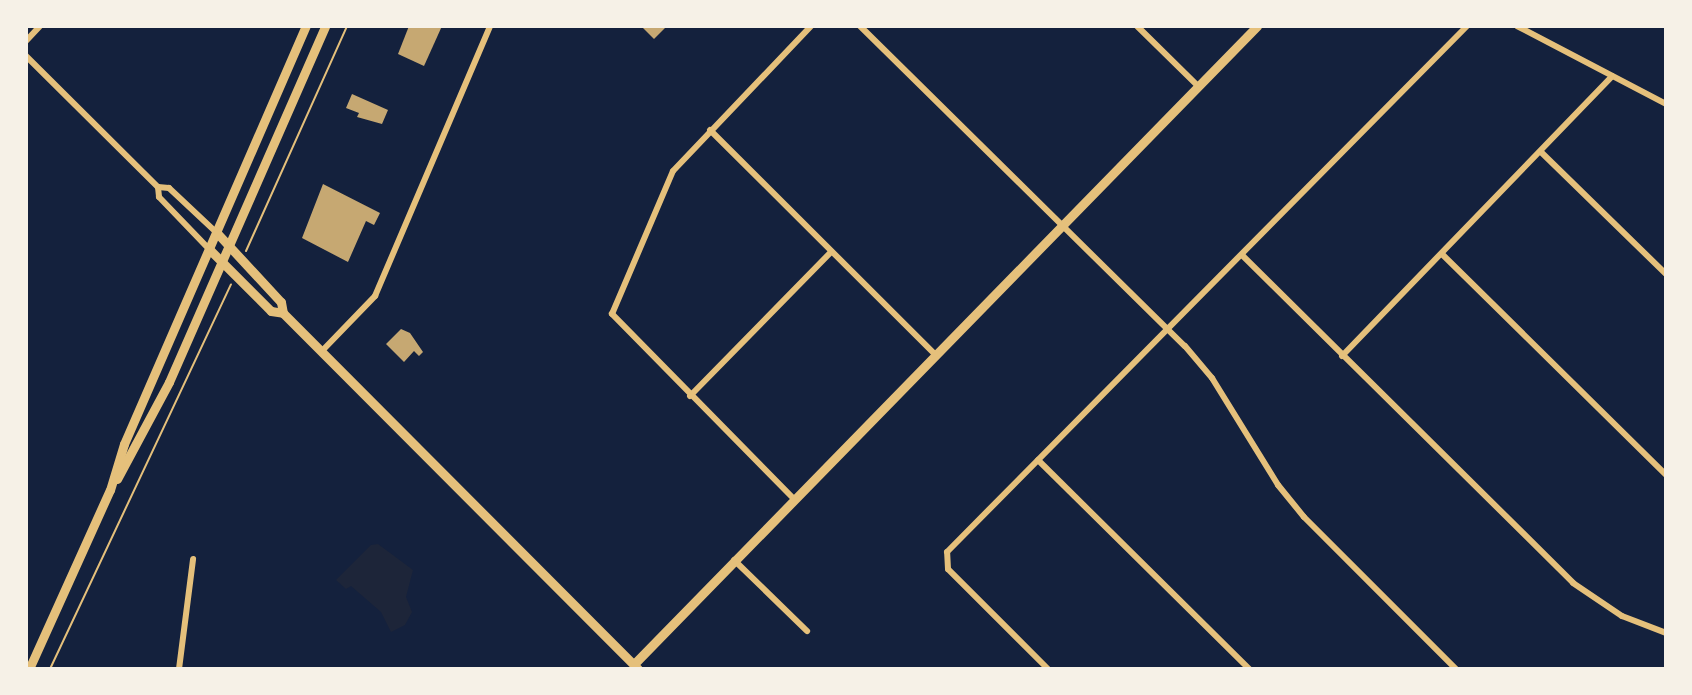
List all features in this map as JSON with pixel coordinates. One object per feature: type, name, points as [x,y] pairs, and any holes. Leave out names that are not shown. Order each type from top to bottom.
[{"type":"main road","points":[[110,490],[124,444],[306,26]]},
{"type":"main road","points":[[29,669],[110,490],[169,382],[325,26]]},
{"type":"main road","points":[[217,233],[281,302],[283,313],[634,667],[734,560],[1257,26]]},
{"type":"main road","points":[[210,250],[271,311],[283,313]]},
{"type":"street","points":[[26,41],[40,26]]},
{"type":"street","points":[[321,352],[375,296],[491,26]]},
{"type":"street","points":[[794,499],[612,314],[669,178],[710,130],[811,26]]},
{"type":"street","points":[[860,26],[1168,328],[1212,378],[1278,485],[1304,517],[1456,669]]},
{"type":"street","points":[[1137,26],[1198,86]]},
{"type":"street","points":[[1048,669],[951,572],[945,561],[951,547],[1467,26]]},
{"type":"street","points":[[1517,26],[1666,104]]},
{"type":"street","points":[[26,56],[159,187],[169,188],[217,233]]},
{"type":"street","points":[[1342,356],[1542,153],[1612,76]]},
{"type":"street","points":[[710,130],[935,354]]},
{"type":"street","points":[[1542,153],[1666,274]]},
{"type":"street","points":[[159,187],[159,197],[210,250]]},
{"type":"street","points":[[690,396],[831,252]]},
{"type":"street","points":[[1442,254],[1666,475]]},
{"type":"street","points":[[1241,255],[1582,591],[1622,616],[1666,633]]},
{"type":"street","points":[[1038,460],[1249,669]]},
{"type":"street","points":[[179,669],[193,559]]},
{"type":"street","points":[[734,560],[807,631]]},
{"type":"path","points":[[241,258],[249,249],[346,26]]},
{"type":"path","points":[[50,669],[234,275]]},
{"type":"shaded area","points":[[378,544],[413,570],[406,597],[412,612],[405,625],[391,632],[381,612],[351,586],[346,589],[336,580],[371,545]]},
{"type":"building","points":[[409,26],[442,26],[424,66],[398,54]]},
{"type":"building","points":[[641,26],[667,26],[654,39]]},
{"type":"building","points":[[352,94],[388,110],[382,124],[357,117],[359,113],[346,108]]},
{"type":"building","points":[[323,184],[380,213],[374,225],[366,221],[348,262],[302,238]]},
{"type":"building","points":[[401,329],[410,333],[423,352],[419,356],[414,351],[404,362],[386,344]]}]
